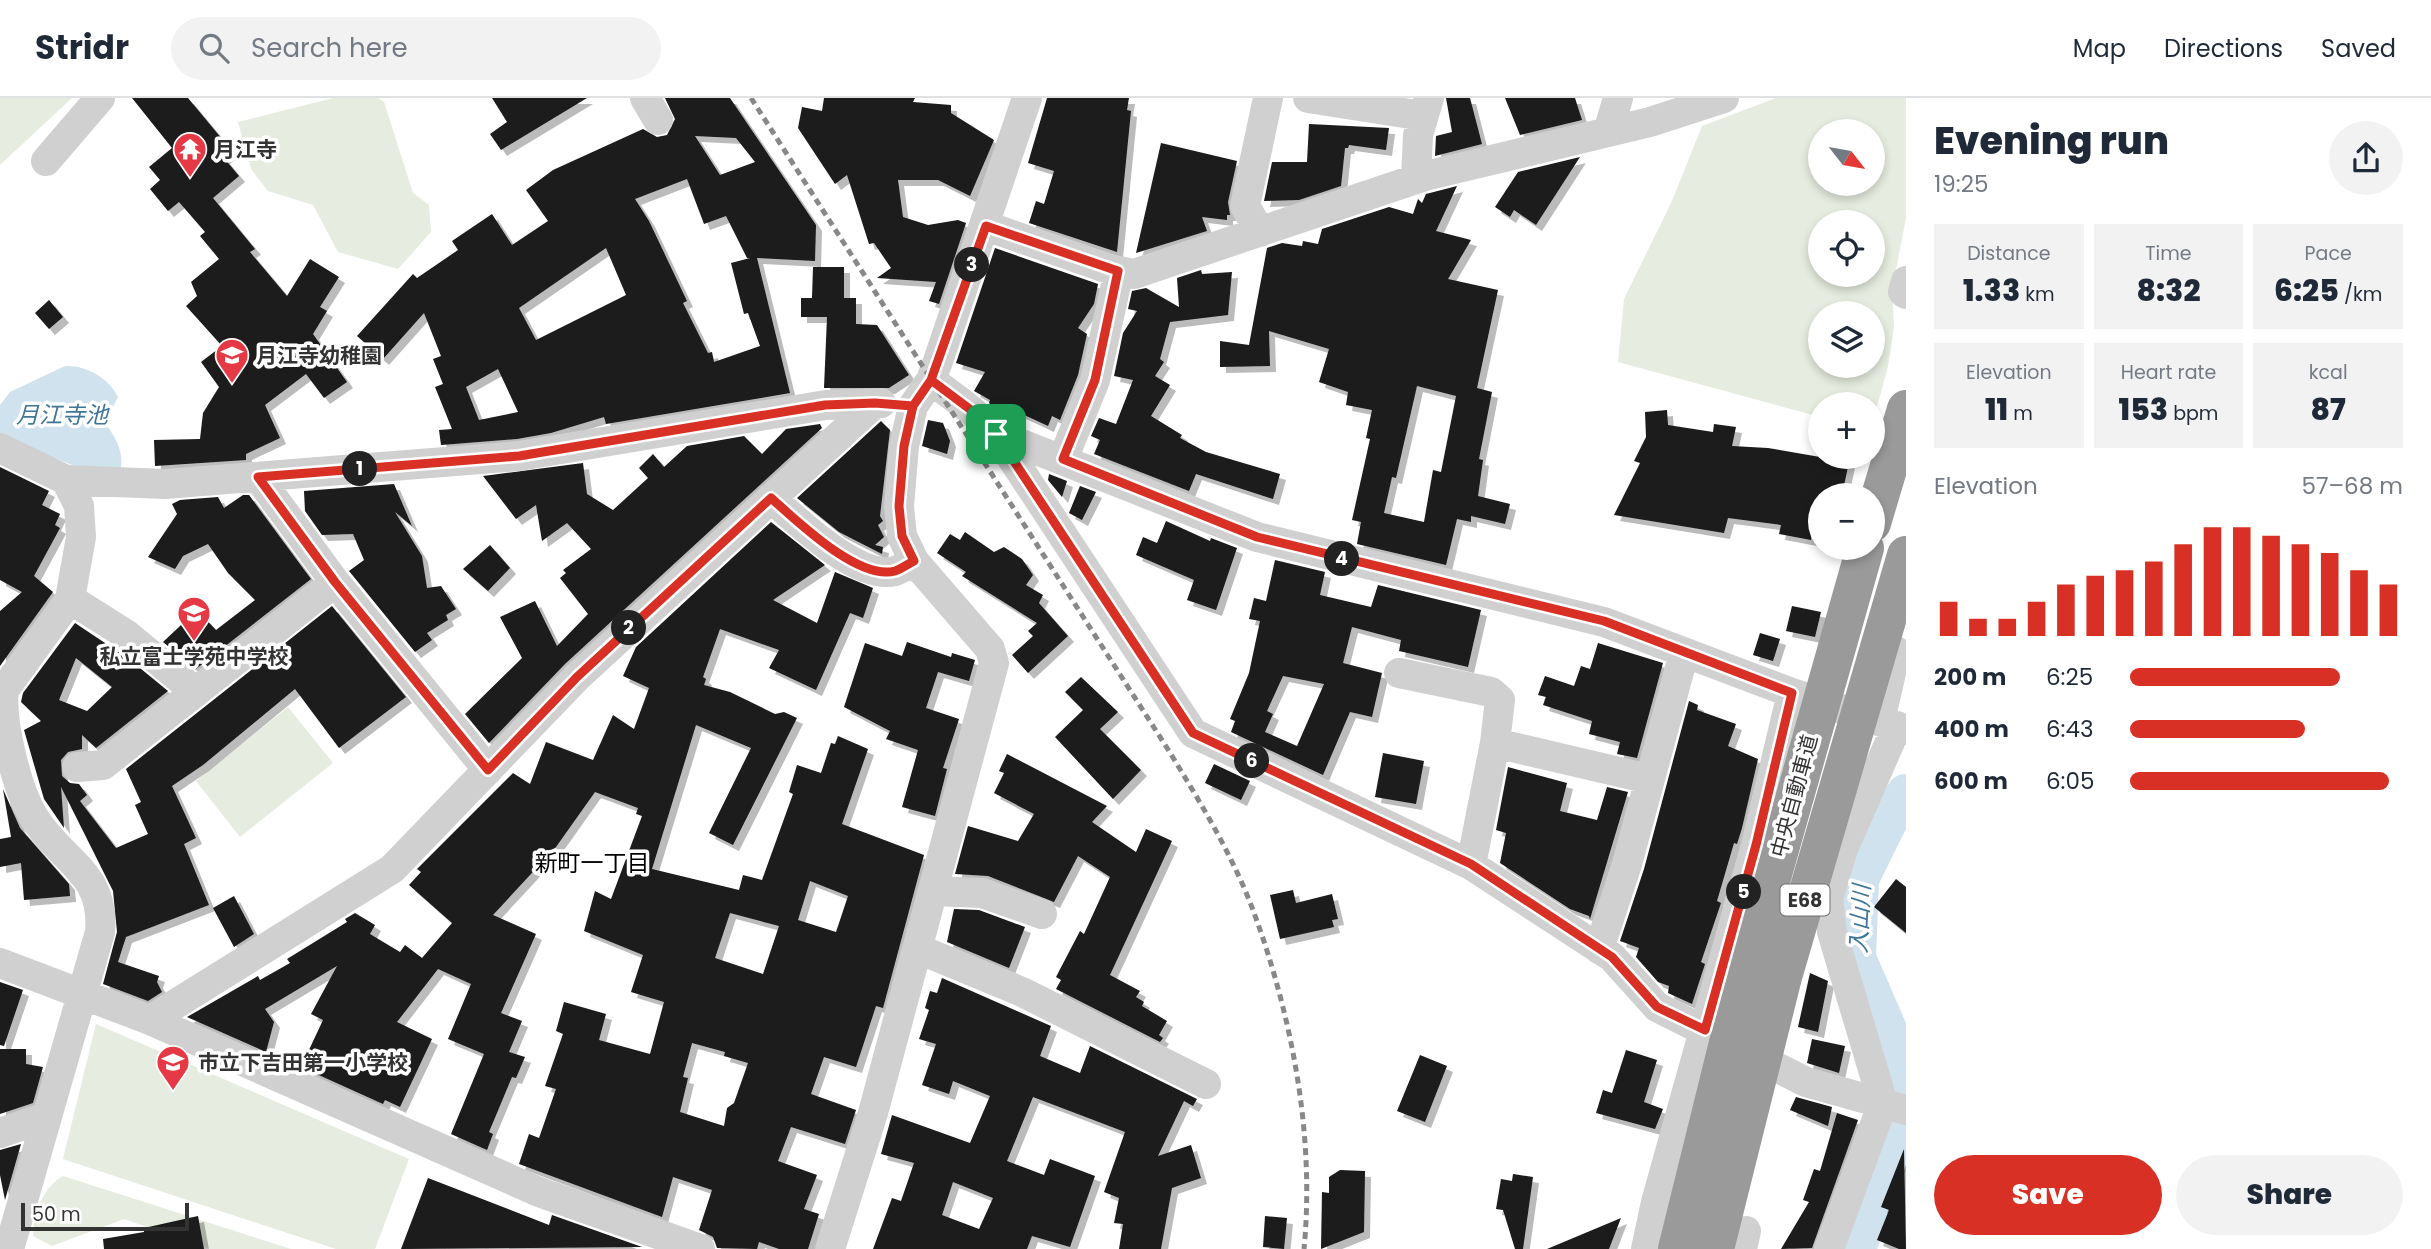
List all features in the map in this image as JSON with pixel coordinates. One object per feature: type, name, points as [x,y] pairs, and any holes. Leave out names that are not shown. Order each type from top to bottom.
[{"type":"highway","points":[[1884,483],[1906,409]]},
{"type":"highway","name":"中央自動車道","points":[[1734,1243],[1783,977],[1906,555]]},
{"type":"highway","name":"中央自動車道","points":[[1676,1249],[1753,945],[1862,560]]},
{"type":"street","points":[[46,161],[100,98]]},
{"type":"street","points":[[830,1249],[873,1113],[994,663],[990,649],[914,561],[902,536],[899,506],[904,446],[913,406],[931,380],[986,226],[1027,98]]},
{"type":"street","points":[[1260,232],[1245,206],[1268,98]]},
{"type":"street","points":[[1308,98],[1426,107],[1418,135],[1416,179]]},
{"type":"street","points":[[1608,132],[1618,98]]},
{"type":"street","points":[[986,226],[1118,271],[1135,274],[1416,179],[1608,132],[1724,98]]},
{"type":"street","points":[[1063,459],[1095,380],[1118,271]]},
{"type":"street","points":[[1906,281],[1903,292],[1906,294]]},
{"type":"street","points":[[931,380],[971,410],[996,434],[1193,733],[1471,864],[1612,957],[1657,1007],[1806,1082],[1893,1106]]},
{"type":"street","points":[[0,448],[66,480],[165,484],[519,456],[825,405],[875,403],[913,406]]},
{"type":"street","points":[[150,1020],[392,870],[577,677],[875,403]]},
{"type":"street","points":[[996,434],[1257,537],[1604,621],[1792,693],[1894,726]]},
{"type":"street","points":[[258,477],[335,582],[488,770]]},
{"type":"street","points":[[9,1249],[100,932],[102,908],[93,885],[35,819],[4,740],[0,705],[2,690],[71,599],[81,537],[79,506],[66,480]]},
{"type":"street","points":[[771,498],[829,549],[857,563],[888,572],[896,571],[914,561]]},
{"type":"street","points":[[77,767],[103,765],[335,582]]},
{"type":"street","points":[[71,599],[127,635],[196,692]]},
{"type":"street","points":[[1829,1249],[1893,1106],[1839,955],[1828,898],[1848,837],[1894,726],[1906,614]]},
{"type":"street","points":[[1599,949],[1627,864],[1684,653]]},
{"type":"street","points":[[1399,673],[1491,692],[1500,700],[1495,743],[1471,864]]},
{"type":"street","points":[[1646,1249],[1656,1202],[1756,845],[1792,693]]},
{"type":"street","points":[[1495,743],[1649,779]]},
{"type":"street","points":[[933,891],[982,893],[1042,914]]},
{"type":"street","points":[[916,952],[928,953],[1022,992],[1206,1084]]},
{"type":"street","points":[[0,963],[150,1020],[539,1192],[700,1249]]},
{"type":"street","points":[[0,1133],[46,1117]]},
{"type":"shaded area","points":[[0,98],[72,98],[0,165]]},
{"type":"shaded area","points":[[333,98],[378,98],[384,102],[413,193],[429,205],[431,232],[398,269],[338,252],[313,205],[268,191],[251,169],[238,122]]},
{"type":"shaded area","points":[[1776,98],[1906,98],[1906,218],[1892,290],[1894,327],[1885,377],[1885,301],[1808,301],[1808,378],[1885,378],[1881,392],[1808,392],[1808,414],[1618,362],[1624,299],[1672,201],[1702,126]]},
{"type":"shaded area","points":[[288,707],[333,763],[240,837],[196,781]]},
{"type":"shaded area","name":"市立下吉田第一小学校","points":[[96,1024],[409,1159],[375,1249],[336,1249],[63,1159]]},
{"type":"shaded area","points":[[63,1176],[291,1249],[210,1249],[124,1219],[52,1246],[33,1236],[34,1227],[45,1194]]},
{"type":"water","name":"月江寺池","points":[[65,366],[89,370],[96,374],[109,384],[118,397],[105,423],[119,446],[120,472],[72,465],[0,436],[0,405],[10,392]]},
{"type":"building","points":[[132,98],[188,98],[232,151],[224,158],[239,176],[213,198],[255,249],[250,252],[287,296],[310,259],[339,277],[320,307],[327,311],[313,334],[347,382],[324,398],[306,374],[265,405],[280,438],[246,454],[246,460],[155,466],[154,440],[200,439],[203,413],[219,387],[201,362],[222,346],[186,306],[197,296],[191,282],[219,259],[200,236],[205,232],[179,202],[168,211],[150,189],[160,180],[149,167],[172,148]]},
{"type":"building","points":[[492,98],[587,98],[501,150],[490,134],[507,122]]},
{"type":"building","points":[[665,98],[730,98],[816,225],[815,261],[757,258],[790,393],[606,424],[604,417],[551,433],[517,439],[441,445],[439,430],[452,429],[435,387],[443,384],[433,359],[441,356],[424,313],[383,359],[357,336],[413,274],[417,278],[458,250],[452,241],[492,214],[512,245],[548,221],[526,190],[553,170],[643,129],[657,137],[667,135],[675,119]],"holes":[[[695,136],[736,138],[755,162],[720,175]],[[687,179],[704,224],[726,216],[747,258],[750,258],[731,263],[744,314],[748,313],[760,346],[714,362],[712,352],[708,353],[683,303],[687,301],[649,221],[635,199]],[[606,248],[626,295],[536,340],[519,308]],[[498,369],[518,412],[479,420],[466,387]]]},
{"type":"building","points":[[824,98],[915,98],[913,102],[951,105],[951,113],[994,140],[970,196],[938,180],[898,180],[903,217],[928,225],[958,220],[966,223],[939,304],[929,301],[936,282],[877,278],[891,268],[874,243],[869,244],[847,175],[835,184],[798,128],[802,107],[822,111]]},
{"type":"building","points":[[1047,98],[1129,98],[1127,110],[1131,111],[1117,252],[1029,223],[1036,201],[1044,204],[1054,171],[1028,163]]},
{"type":"building","points":[[1446,98],[1470,98],[1482,144],[1435,156],[1436,136],[1452,132]]},
{"type":"building","points":[[1505,98],[1575,98],[1582,120],[1520,135]]},
{"type":"building","points":[[1309,124],[1389,128],[1386,150],[1349,145],[1345,148],[1341,186],[1299,200],[1264,201],[1272,162],[1307,162]]},
{"type":"building","points":[[1161,143],[1237,161],[1228,202],[1230,215],[1227,215],[1227,220],[1202,217],[1207,231],[1136,253]]},
{"type":"building","points":[[1580,157],[1536,225],[1514,210],[1510,217],[1495,207],[1518,172]]},
{"type":"building","points":[[1457,186],[1436,231],[1471,240],[1448,279],[1498,290],[1477,388],[1492,392],[1479,459],[1483,460],[1478,496],[1510,504],[1505,524],[1471,516],[1471,522],[1457,519],[1446,565],[1357,544],[1361,522],[1352,520],[1370,439],[1366,438],[1372,410],[1346,405],[1348,392],[1319,382],[1329,349],[1269,331],[1270,366],[1220,367],[1220,341],[1249,345],[1267,248],[1282,243],[1302,246],[1303,241],[1318,244],[1322,229],[1389,207],[1413,214],[1418,199],[1422,203],[1426,194]],"holes":[[[1417,386],[1456,396],[1441,472],[1433,470],[1424,522],[1384,513],[1392,477],[1396,478]]]},
{"type":"building","points":[[995,248],[1098,284],[1094,304],[1078,328],[1087,334],[1078,375],[1060,420],[1052,416],[1048,426],[1020,413],[1015,423],[1005,418],[989,403],[990,400],[974,391],[985,372],[956,363]]},
{"type":"building","points":[[813,267],[844,267],[844,298],[856,298],[856,324],[877,325],[909,375],[889,388],[824,388],[827,317],[801,317],[801,298],[812,298]]},
{"type":"building","points":[[1201,270],[1202,274],[1232,272],[1228,315],[1170,322],[1160,359],[1164,362],[1155,376],[1170,385],[1151,416],[1182,435],[1180,438],[1206,452],[1280,474],[1273,499],[1196,474],[1189,491],[1094,454],[1100,440],[1091,436],[1099,418],[1116,424],[1133,380],[1114,376],[1123,333],[1137,311],[1128,309],[1132,291],[1146,288],[1179,307],[1177,278]]},
{"type":"building","points":[[49,300],[63,317],[49,329],[35,313]]},
{"type":"building","points":[[1667,410],[1668,425],[1713,432],[1714,424],[1736,427],[1732,446],[1768,448],[1808,455],[1808,469],[1848,469],[1845,483],[1808,483],[1808,539],[1779,534],[1781,525],[1728,518],[1724,533],[1614,515],[1640,463],[1634,461],[1646,437],[1645,412]]},
{"type":"building","points":[[928,420],[943,423],[950,441],[947,454],[922,446]]},
{"type":"building","points":[[881,421],[890,430],[880,516],[883,521],[878,525],[884,537],[875,545],[883,547],[882,554],[839,532],[797,498]]},
{"type":"building","points":[[820,424],[822,428],[565,664],[489,743],[465,714],[522,658],[500,617],[535,601],[557,646],[588,614],[560,578],[566,573],[563,570],[591,549],[567,523],[542,541],[536,505],[516,519],[483,476],[583,463],[587,494],[613,510],[648,478],[639,468],[653,454],[664,467],[687,446],[744,436],[762,454],[786,429]]},
{"type":"building","points":[[0,467],[49,491],[42,505],[60,514],[55,525],[60,528],[34,576],[53,592],[0,666],[0,611],[22,592],[0,580]]},
{"type":"building","points":[[1049,474],[1067,481],[1062,497],[1048,480]]},
{"type":"building","points":[[394,484],[412,526],[395,512],[422,556],[427,588],[441,586],[456,609],[446,615],[448,620],[427,633],[432,640],[415,652],[349,571],[364,560],[353,534],[322,535],[305,511],[304,491]]},
{"type":"building","points":[[1080,486],[1096,492],[1082,520],[1069,513]]},
{"type":"building","points":[[243,495],[249,495],[311,579],[196,669],[163,642],[197,610],[216,630],[255,600],[228,573],[208,544],[183,556],[175,569],[148,557],[177,514],[172,504],[180,500],[218,497],[224,508]]},
{"type":"building","points":[[1166,521],[1210,541],[1211,538],[1237,548],[1216,610],[1187,600],[1194,580],[1136,555],[1143,537],[1157,543]]},
{"type":"building","points":[[771,522],[825,565],[773,600],[817,623],[835,572],[873,588],[863,618],[850,613],[816,690],[769,668],[779,650],[720,629],[703,677],[706,679],[704,685],[730,692],[775,714],[784,712],[797,718],[733,845],[709,833],[751,748],[696,725],[652,869],[739,890],[743,875],[762,880],[793,794],[789,792],[797,765],[821,773],[831,743],[835,744],[838,736],[868,749],[842,824],[924,855],[883,1008],[876,1006],[856,1067],[824,1057],[811,1094],[856,1110],[845,1144],[791,1127],[778,1161],[817,1175],[804,1209],[819,1214],[808,1249],[779,1249],[759,1242],[757,1249],[717,1248],[713,1237],[699,1230],[712,1190],[673,1177],[662,1217],[519,1164],[529,1134],[539,1138],[556,1089],[545,1086],[563,1034],[556,1031],[564,1002],[606,1014],[599,1040],[650,1054],[664,1002],[631,992],[643,955],[584,931],[595,891],[611,899],[642,816],[636,814],[638,808],[595,792],[556,847],[493,915],[536,934],[501,1013],[522,1021],[509,1052],[525,1057],[516,1078],[512,1077],[489,1132],[493,1134],[487,1150],[451,1134],[484,1054],[448,1039],[471,984],[438,969],[397,1022],[432,1039],[400,1107],[385,1100],[383,1104],[301,1067],[323,1020],[311,1014],[337,966],[265,1009],[274,1022],[266,1052],[187,1017],[258,976],[260,980],[290,963],[287,959],[347,922],[345,919],[355,913],[375,925],[370,934],[400,952],[405,945],[422,958],[452,923],[409,885],[421,872],[417,869],[513,773],[530,784],[546,742],[593,760],[613,715],[634,729],[649,688],[623,676],[636,647]],"holes":[[[810,881],[848,896],[836,932],[798,920]],[[730,913],[779,926],[763,974],[715,958]],[[692,1043],[725,1052],[724,1056],[748,1063],[734,1103],[727,1108],[724,1126],[680,1112],[688,1078],[683,1077]]]},
{"type":"building","points":[[965,532],[994,552],[1004,547],[1022,559],[1033,575],[1026,585],[1043,595],[1039,603],[1068,636],[1028,673],[1012,655],[1033,636],[1028,631],[1037,623],[962,576],[966,572],[937,553],[950,534],[960,540]]},
{"type":"building","points":[[490,545],[510,568],[488,591],[463,569]]},
{"type":"building","points":[[1275,560],[1325,572],[1320,595],[1371,607],[1378,585],[1481,610],[1468,667],[1399,651],[1401,640],[1352,627],[1343,663],[1382,673],[1372,717],[1350,712],[1323,775],[1231,732],[1235,721],[1230,719],[1249,673],[1260,621],[1249,619],[1254,598],[1266,601]],"holes":[[[1283,676],[1324,684],[1297,746],[1265,732],[1273,714],[1267,711]]]},
{"type":"building","points":[[332,606],[406,697],[339,748],[295,689],[203,765],[172,786],[196,838],[184,844],[209,905],[126,937],[118,962],[159,976],[157,982],[162,992],[148,1001],[103,984],[117,932],[113,891],[61,787],[64,828],[44,799],[24,730],[41,721],[21,702],[23,693],[75,623],[129,659],[168,691],[96,748],[82,735],[82,749],[68,752],[61,760],[62,776],[70,783],[79,784],[87,795],[80,801],[116,848],[148,834],[135,805],[141,802],[126,769]],"holes":[[[76,658],[112,687],[87,711],[59,700]]]},
{"type":"building","points":[[1792,606],[1821,612],[1815,637],[1786,631]]},
{"type":"building","points":[[1760,633],[1780,639],[1773,661],[1753,655]]},
{"type":"building","points":[[907,642],[951,657],[952,653],[975,660],[969,681],[938,672],[926,708],[959,719],[943,768],[947,769],[935,816],[902,807],[918,750],[886,739],[890,731],[844,707],[865,643],[902,656]]},
{"type":"building","points":[[1598,643],[1663,663],[1637,758],[1617,754],[1620,742],[1589,734],[1592,721],[1543,705],[1546,697],[1538,695],[1545,676],[1574,686],[1581,666],[1590,669]]},
{"type":"building","points":[[1081,677],[1118,712],[1100,729],[1141,770],[1113,799],[1055,737],[1083,710],[1065,692]]},
{"type":"building","points":[[1689,701],[1698,705],[1697,710],[1736,724],[1728,746],[1758,759],[1742,828],[1737,844],[1734,843],[1717,901],[1721,903],[1701,962],[1705,964],[1692,1004],[1668,993],[1669,986],[1658,982],[1636,957],[1639,948],[1620,941],[1644,869]]},
{"type":"building","points":[[1383,753],[1424,761],[1416,804],[1375,797]]},
{"type":"building","points":[[1007,754],[1107,806],[1092,822],[1136,852],[1146,829],[1172,841],[1110,975],[1140,991],[1136,997],[1144,1002],[1142,1006],[1167,1021],[1159,1035],[1163,1038],[1160,1042],[1056,989],[1061,980],[1056,977],[1080,931],[1084,934],[1110,877],[1078,856],[1054,902],[988,876],[955,874],[968,826],[1018,841],[1034,814],[994,793],[1004,773],[999,771]]},
{"type":"building","points":[[1214,764],[1250,781],[1241,800],[1205,783]]},
{"type":"building","points":[[1508,767],[1567,783],[1560,811],[1597,820],[1607,787],[1628,792],[1590,919],[1500,863],[1506,833],[1496,830]]},
{"type":"building","points":[[3,789],[20,828],[69,884],[70,896],[24,900],[21,863],[0,867],[0,839],[11,837]]},
{"type":"building","points":[[1896,879],[1906,887],[1906,933],[1874,907]]},
{"type":"building","points":[[1293,890],[1296,903],[1332,894],[1338,919],[1332,920],[1334,927],[1280,939],[1270,895]]},
{"type":"building","points":[[234,896],[254,934],[234,947],[213,908]]},
{"type":"building","points":[[954,909],[979,910],[1025,927],[1009,968],[947,942]]},
{"type":"building","points":[[1810,973],[1828,981],[1818,1032],[1798,1027]]},
{"type":"building","points":[[942,978],[1051,1026],[1040,1056],[1080,1073],[1090,1046],[1197,1099],[1193,1106],[1184,1101],[1158,1156],[1191,1145],[1201,1178],[1172,1188],[1161,1249],[1119,1249],[1123,1224],[1114,1223],[1119,1198],[1104,1192],[1125,1132],[1033,1097],[1007,1161],[1044,1175],[1050,1159],[1095,1176],[1070,1247],[1032,1236],[1027,1249],[873,1249],[892,1198],[901,1201],[914,1163],[881,1154],[892,1115],[970,1143],[990,1096],[953,1081],[949,1094],[922,1085],[936,1044],[919,1039],[929,1010],[925,1008],[930,991],[937,993]],"holes":[[[953,1182],[993,1198],[979,1229],[942,1215]]]},
{"type":"building","points":[[0,982],[23,990],[4,1046],[0,1045]]},
{"type":"building","points":[[1812,1039],[1845,1046],[1839,1073],[1807,1063]]},
{"type":"building","points":[[0,1049],[26,1049],[26,1064],[43,1067],[33,1103],[0,1114]]},
{"type":"building","points":[[1626,1050],[1657,1060],[1644,1102],[1663,1109],[1655,1129],[1596,1113],[1603,1090],[1612,1093]]},
{"type":"building","points":[[1420,1055],[1447,1066],[1425,1122],[1397,1111]]},
{"type":"building","points":[[1796,1097],[1832,1107],[1828,1126],[1790,1110]]},
{"type":"building","points":[[1837,1113],[1858,1120],[1812,1248],[1781,1249],[1809,1202],[1803,1200],[1814,1169],[1820,1171]]},
{"type":"building","points":[[21,1144],[5,1200],[0,1175],[0,1150]]},
{"type":"building","points":[[1904,1149],[1906,1249],[1899,1249],[1877,1240],[1889,1210],[1881,1207]]},
{"type":"building","points":[[1340,1170],[1365,1171],[1364,1232],[1321,1249],[1322,1192],[1329,1193],[1329,1177]]},
{"type":"building","points":[[1513,1174],[1533,1177],[1523,1249],[1515,1249],[1503,1210],[1496,1209],[1501,1179],[1512,1181]]},
{"type":"building","points":[[428,1178],[549,1225],[552,1215],[642,1247],[401,1249]]},
{"type":"building","points":[[198,1216],[204,1249],[104,1249],[103,1239],[144,1232],[144,1228]]},
{"type":"building","points":[[1265,1216],[1287,1218],[1284,1249],[1263,1247]]},
{"type":"building","points":[[1621,1218],[1609,1249],[1547,1249]]},
{"type":"waterway","name":"入山川","points":[[1856,1249],[1890,1154],[1902,1106],[1895,1048],[1856,958],[1859,879],[1887,822],[1906,794]]},
{"type":"railway","points":[[751,98],[1169,751],[1204,809],[1235,869],[1267,950],[1297,1077],[1306,1163],[1304,1249]]},
{"type":"place","name":"月江寺","points":[[190,179]]},
{"type":"place","name":"月江寺幼稚園","points":[[232,385]]},
{"type":"place","name":"私立富士学苑中学校","points":[[194,643]]},
{"type":"place","name":"市立下吉田第一小学校","points":[[173,1092]]},
{"type":"district","name":"新町一丁目","points":[[592,863]]},
{"type":"route","points":[[996,434],[971,410],[931,380],[913,406],[875,403],[825,405],[519,456],[258,477],[335,582],[381,635],[488,770],[577,677],[771,498],[829,549],[857,563],[888,572],[896,571],[914,561],[902,536],[899,506],[904,446],[913,406],[931,380],[986,226],[1118,271],[1095,380],[1063,459],[1257,537],[1604,621],[1792,693],[1756,845],[1705,1030],[1657,1007],[1612,957],[1471,864],[1193,733],[996,434]]}]
